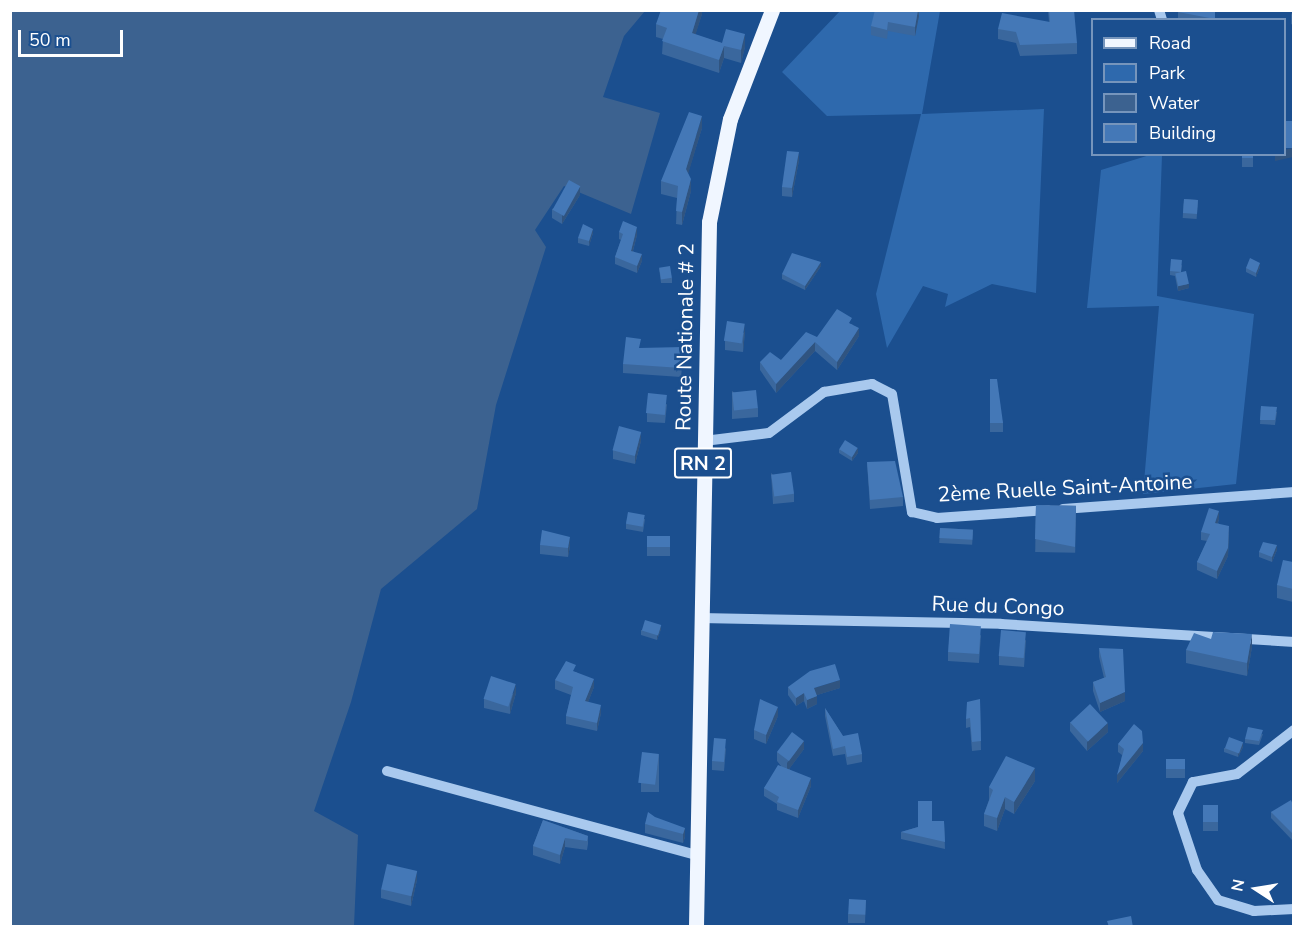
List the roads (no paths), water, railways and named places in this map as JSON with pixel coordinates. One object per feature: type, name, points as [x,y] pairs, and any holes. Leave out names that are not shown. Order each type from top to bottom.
[{"type":"main road","name":"Route Nationale # 2","points":[[696,927],[708,233],[716,170],[772,10]]},
{"type":"street","name":"2ème Ruelle Saint-Antoine","points":[[704,441],[769,433],[824,392],[872,384],[892,394],[912,512],[937,518],[1293,492]]},
{"type":"street","name":"Rue du Congo","points":[[700,618],[1001,624],[1293,642]]},
{"type":"street","points":[[1293,730],[1237,774],[1193,782],[1178,813],[1197,870],[1218,900],[1254,911],[1293,909]]},
{"type":"street","points":[[387,771],[697,855]]},
{"type":"water","points":[[10,11],[645,11],[624,36],[603,97],[660,113],[631,214],[564,186],[535,230],[546,247],[496,405],[477,509],[381,589],[351,702],[314,811],[358,835],[354,926],[11,926]]}]
